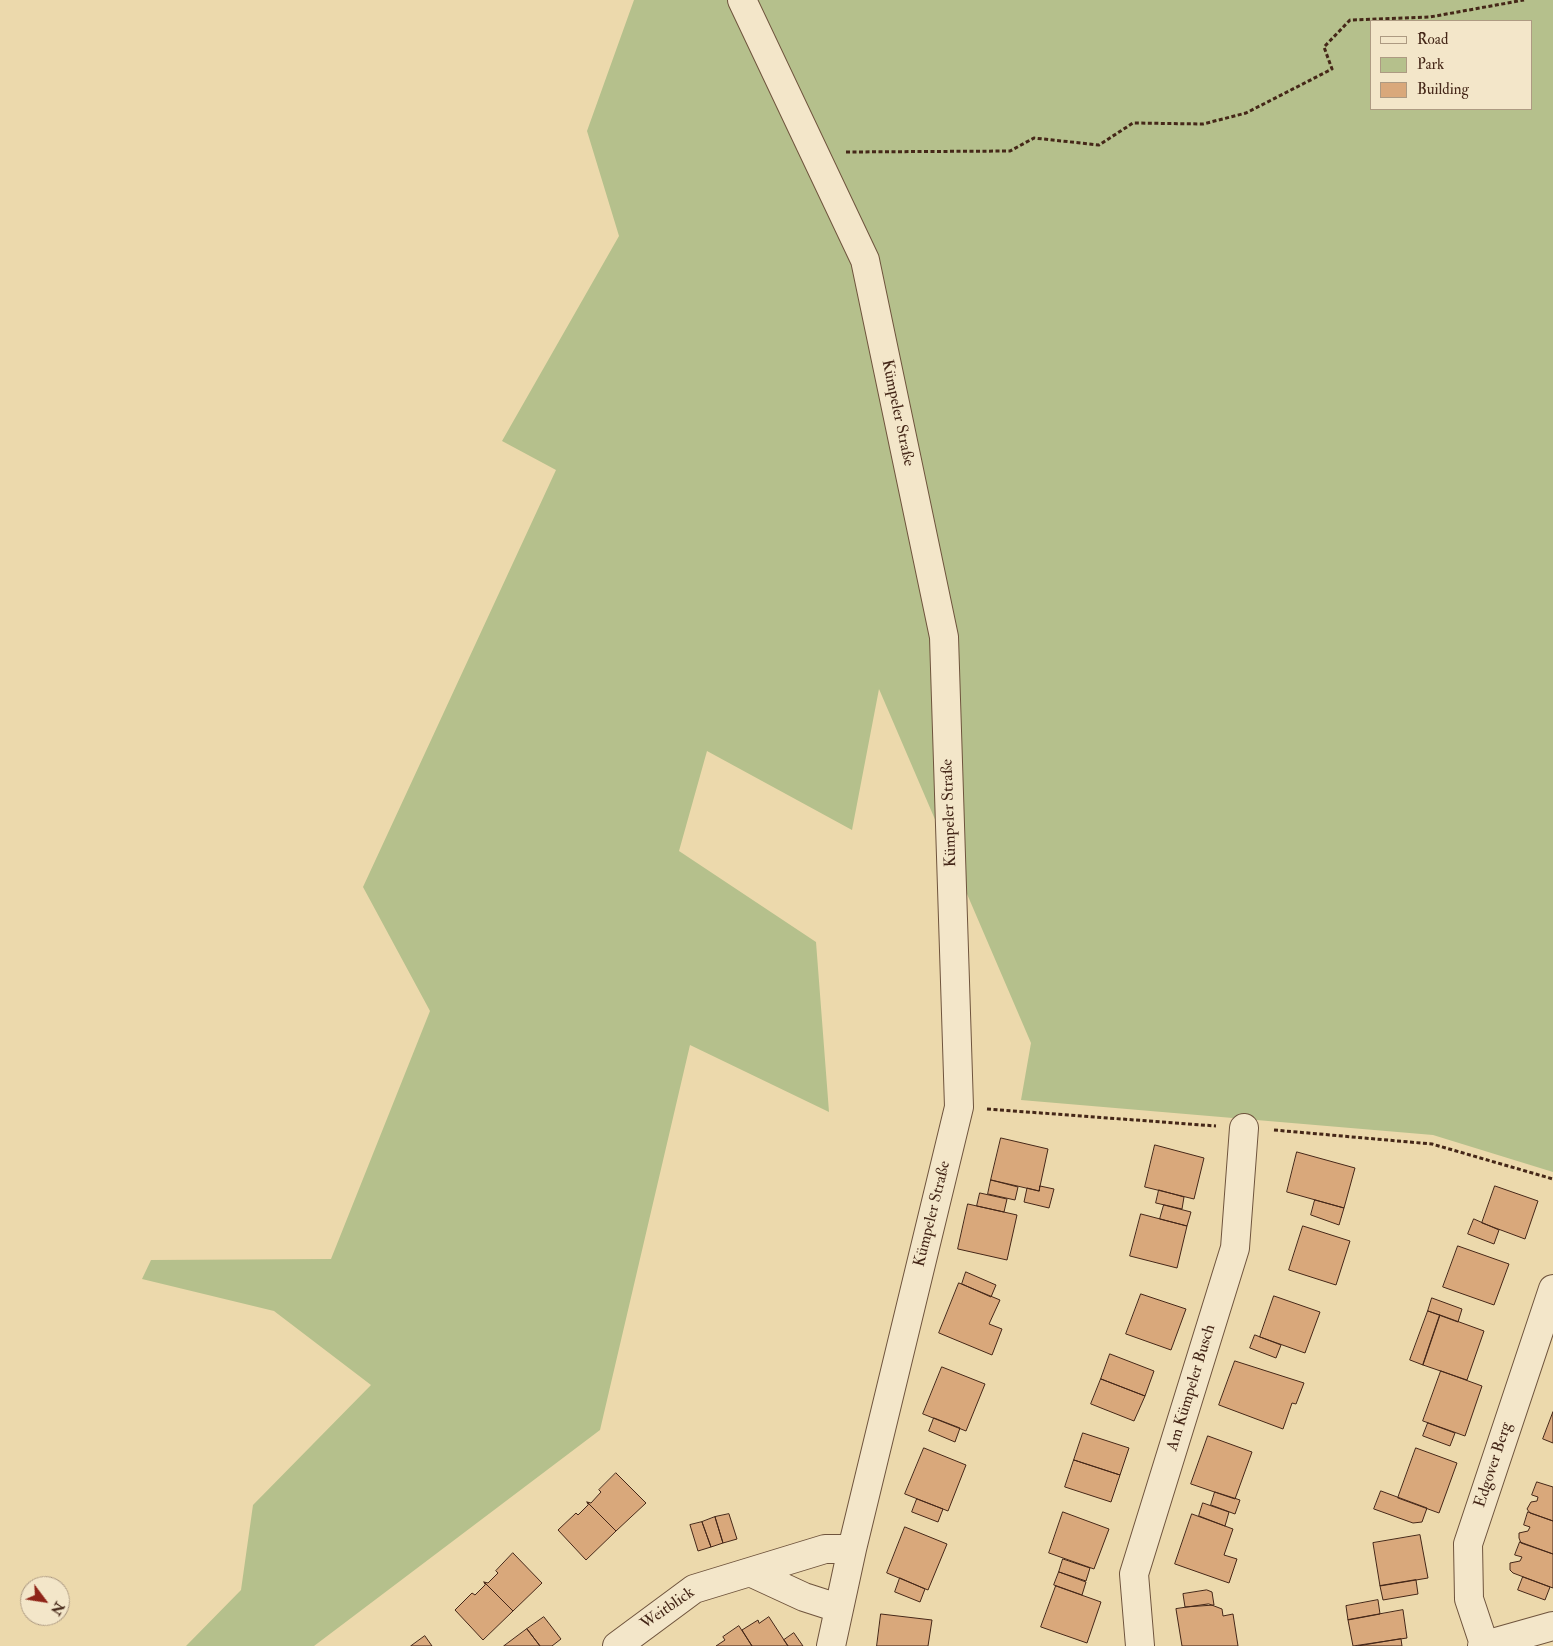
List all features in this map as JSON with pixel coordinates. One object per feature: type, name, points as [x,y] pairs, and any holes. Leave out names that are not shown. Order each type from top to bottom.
[{"type":"street","name":"Kümpeler Straße","points":[[742,0],[866,260],[944,637],[959,1108],[852,1549],[831,1646]]},
{"type":"street","name":"Am Kümpeler Busch","points":[[1140,1646],[1134,1574],[1235,1248],[1244,1128]]},
{"type":"street","name":"Edgover Berg","points":[[1483,1645],[1469,1599],[1468,1544],[1553,1289]]},
{"type":"street","name":"Weitblick","points":[[617,1646],[694,1589],[752,1573],[825,1549],[852,1549]]},
{"type":"street","points":[[752,1573],[804,1597],[838,1608]]},
{"type":"street","points":[[1483,1645],[1553,1626]]},
{"type":"path","points":[[824,172],[843,152],[1010,151],[1034,138],[1099,144],[1133,122],[1203,124],[1246,113],[1332,69],[1324,47],[1350,20],[1430,17],[1524,0]]},
{"type":"green space","points":[[634,0],[1553,0],[1553,1172],[1433,1135],[1021,1100],[1031,1043],[879,689],[852,830],[707,751],[679,851],[816,942],[829,1112],[690,1045],[600,1430],[314,1646],[186,1646],[241,1590],[253,1505],[371,1385],[274,1311],[142,1279],[151,1260],[331,1259],[430,1011],[363,887],[556,470],[502,441],[619,236],[587,131]]},
{"type":"building","points":[[1001,1138],[1048,1149],[1039,1191],[991,1180]]},
{"type":"building","points":[[1155,1145],[1204,1158],[1194,1199],[1145,1187]]},
{"type":"building","points":[[1297,1152],[1355,1168],[1344,1208],[1287,1192]]},
{"type":"building","points":[[991,1180],[1018,1187],[1015,1200],[988,1194]]},
{"type":"building","points":[[1040,1186],[1054,1189],[1049,1208],[1024,1202],[1027,1188],[1039,1191]]},
{"type":"building","points":[[1495,1186],[1538,1201],[1525,1239],[1482,1223]]},
{"type":"building","points":[[1159,1190],[1184,1197],[1182,1209],[1156,1203]]},
{"type":"building","points":[[980,1193],[1007,1199],[1004,1212],[977,1206]]},
{"type":"building","points":[[1315,1200],[1344,1208],[1339,1225],[1311,1215]]},
{"type":"building","points":[[968,1204],[1017,1215],[1007,1260],[958,1249]]},
{"type":"building","points":[[1164,1205],[1191,1212],[1187,1226],[1160,1219]]},
{"type":"building","points":[[1141,1214],[1187,1226],[1177,1268],[1130,1256]]},
{"type":"building","points":[[1474,1219],[1499,1230],[1494,1244],[1468,1234]]},
{"type":"building","points":[[1303,1226],[1350,1241],[1336,1285],[1289,1270]]},
{"type":"building","points":[[1458,1246],[1509,1264],[1494,1305],[1443,1287]]},
{"type":"building","points":[[966,1272],[996,1285],[991,1297],[962,1284]]},
{"type":"building","points":[[959,1283],[1000,1300],[989,1324],[1002,1329],[992,1355],[939,1333]]},
{"type":"building","points":[[1141,1294],[1186,1309],[1171,1350],[1126,1334]]},
{"type":"building","points":[[1274,1296],[1320,1312],[1305,1353],[1260,1337]]},
{"type":"building","points":[[1432,1298],[1462,1309],[1458,1322],[1428,1311]]},
{"type":"building","points":[[1428,1311],[1440,1315],[1423,1365],[1410,1360]]},
{"type":"building","points":[[1440,1315],[1484,1331],[1467,1380],[1423,1365]]},
{"type":"building","points":[[1255,1335],[1281,1345],[1276,1358],[1250,1348]]},
{"type":"building","points":[[1110,1354],[1154,1371],[1145,1396],[1101,1379]]},
{"type":"building","points":[[1235,1361],[1304,1383],[1296,1404],[1292,1403],[1283,1429],[1219,1405]]},
{"type":"building","points":[[942,1367],[985,1384],[966,1431],[923,1414]]},
{"type":"building","points":[[1441,1371],[1482,1386],[1465,1436],[1423,1421]]},
{"type":"building","points":[[1101,1379],[1145,1396],[1134,1421],[1091,1404]]},
{"type":"building","points":[[1553,1412],[1553,1443],[1543,1439]]},
{"type":"building","points":[[934,1418],[960,1428],[955,1442],[929,1431]]},
{"type":"building","points":[[1428,1423],[1455,1433],[1450,1446],[1423,1436]]},
{"type":"building","points":[[1083,1433],[1129,1448],[1120,1475],[1074,1460]]},
{"type":"building","points":[[1208,1436],[1252,1452],[1235,1499],[1191,1484]]},
{"type":"building","points":[[924,1448],[966,1465],[948,1511],[905,1494]]},
{"type":"building","points":[[1416,1448],[1457,1463],[1439,1513],[1398,1498]]},
{"type":"building","points":[[1074,1460],[1120,1475],[1111,1502],[1065,1487]]},
{"type":"building","points":[[616,1473],[646,1503],[616,1531],[587,1502],[591,1503],[601,1492],[599,1490]]},
{"type":"building","points":[[1537,1482],[1553,1487],[1553,1521],[1530,1513],[1527,1509],[1531,1502],[1537,1501],[1538,1497],[1532,1495]]},
{"type":"building","points":[[1381,1491],[1427,1508],[1422,1522],[1413,1523],[1374,1509]]},
{"type":"building","points":[[1215,1492],[1240,1500],[1235,1514],[1211,1505]]},
{"type":"building","points":[[917,1499],[943,1509],[938,1522],[912,1512]]},
{"type":"building","points":[[587,1502],[616,1531],[586,1560],[558,1530],[576,1513],[578,1515],[588,1505]]},
{"type":"building","points":[[1203,1503],[1229,1512],[1225,1526],[1199,1516]]},
{"type":"building","points":[[1063,1512],[1109,1529],[1094,1569],[1049,1553]]},
{"type":"building","points":[[1528,1512],[1553,1521],[1553,1554],[1521,1543],[1519,1533],[1528,1531],[1530,1527],[1524,1525]]},
{"type":"building","points":[[729,1514],[737,1539],[723,1543],[715,1517]]},
{"type":"building","points":[[1192,1514],[1233,1529],[1224,1555],[1237,1559],[1229,1583],[1175,1564]]},
{"type":"building","points":[[715,1517],[723,1543],[711,1547],[702,1522]]},
{"type":"building","points":[[702,1522],[711,1547],[698,1551],[690,1525]]},
{"type":"building","points":[[905,1527],[947,1544],[928,1590],[887,1573]]},
{"type":"building","points":[[1420,1535],[1428,1578],[1380,1586],[1373,1543]]},
{"type":"building","points":[[1520,1542],[1553,1554],[1553,1588],[1513,1573],[1510,1570],[1510,1563],[1520,1561],[1522,1557],[1515,1555]]},
{"type":"building","points":[[513,1553],[542,1583],[513,1611],[484,1582],[488,1583],[498,1573],[496,1571]]},
{"type":"building","points":[[1063,1559],[1090,1568],[1086,1581],[1059,1572]]},
{"type":"building","points":[[1059,1572],[1086,1582],[1082,1595],[1054,1585]]},
{"type":"building","points":[[1523,1577],[1550,1587],[1545,1600],[1518,1590]]},
{"type":"building","points":[[900,1578],[925,1589],[920,1602],[895,1592]]},
{"type":"building","points":[[1416,1580],[1418,1594],[1383,1600],[1380,1586]]},
{"type":"building","points":[[484,1582],[513,1611],[483,1640],[455,1610],[472,1593],[475,1595],[485,1585]]},
{"type":"building","points":[[1056,1586],[1101,1602],[1087,1643],[1041,1627]]},
{"type":"building","points":[[1207,1590],[1212,1592],[1214,1605],[1185,1607],[1183,1594]]},
{"type":"building","points":[[1378,1600],[1380,1614],[1348,1620],[1346,1606]]},
{"type":"building","points":[[1209,1604],[1222,1609],[1223,1616],[1233,1614],[1238,1646],[1182,1646],[1176,1609]]},
{"type":"building","points":[[1403,1610],[1407,1638],[1353,1646],[1348,1620]]},
{"type":"building","points":[[881,1614],[932,1620],[928,1646],[877,1646]]},
{"type":"building","points":[[544,1617],[561,1639],[552,1646],[540,1646],[527,1629]]},
{"type":"building","points":[[769,1617],[788,1646],[752,1646],[742,1630],[758,1620],[759,1623]]},
{"type":"building","points":[[739,1626],[752,1646],[716,1646],[725,1640],[723,1637]]},
{"type":"building","points":[[527,1629],[540,1646],[504,1646]]},
{"type":"building","points":[[794,1633],[803,1646],[788,1646],[784,1640]]},
{"type":"building","points":[[425,1636],[432,1646],[411,1646]]},
{"type":"building","points":[[1401,1639],[1402,1646],[1358,1646]]}]
